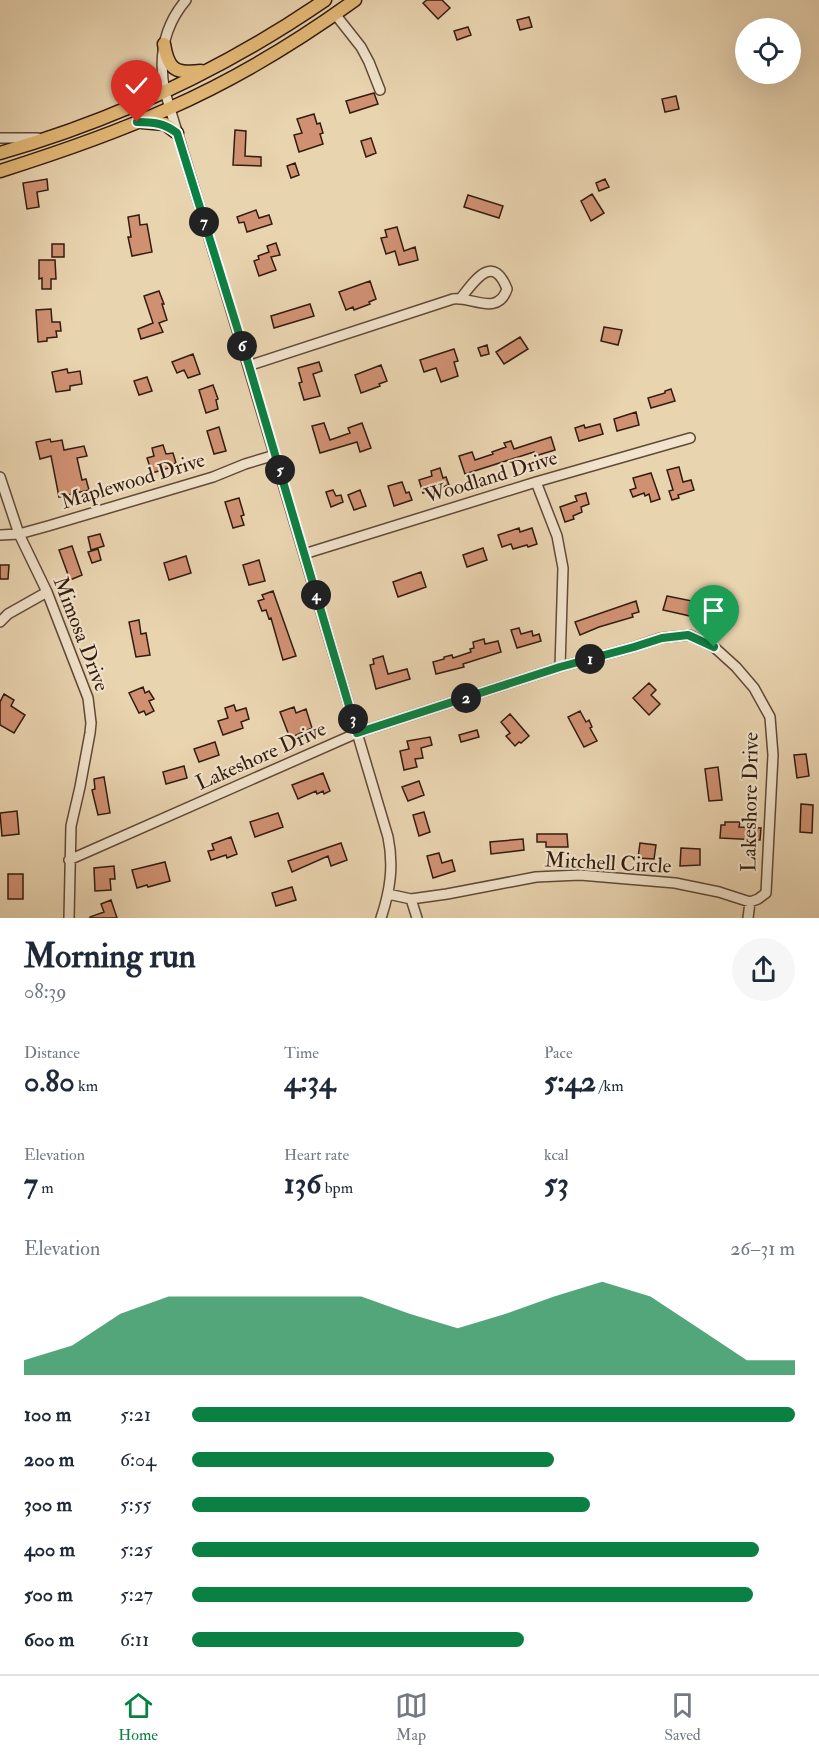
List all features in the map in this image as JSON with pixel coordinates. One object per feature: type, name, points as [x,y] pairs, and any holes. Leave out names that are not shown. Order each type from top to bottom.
[{"type":"main road","points":[[0,153],[50,137],[165,92],[208,70],[325,0]]},
{"type":"main road","points":[[0,171],[66,150],[170,108],[257,63],[296,40],[354,0]]},
{"type":"main road","points":[[164,44],[166,58],[178,70],[184,72],[208,70]]},
{"type":"main road","points":[[137,122],[165,124],[177,133]]},
{"type":"street","points":[[186,0],[173,17],[167,30],[162,74],[165,92],[249,366],[390,849],[392,872],[388,894],[380,917]]},
{"type":"street","points":[[335,14],[361,47],[380,90]]},
{"type":"street","points":[[0,138],[50,137]]},
{"type":"street","points":[[249,366],[453,299],[461,298],[488,304],[500,299],[507,289],[499,275],[488,271],[481,274],[461,298]]},
{"type":"street","name":"Woodland Drive","points":[[304,554],[536,482],[690,438]]},
{"type":"street","name":"Maplewood Drive","points":[[0,535],[19,534],[213,477],[275,455]]},
{"type":"street","name":"Mimosa Drive","points":[[0,477],[19,534],[47,592],[88,698],[91,723],[71,826],[69,918]]},
{"type":"street","points":[[536,482],[557,536],[563,568],[560,667]]},
{"type":"street","points":[[0,622],[8,614],[47,592]]},
{"type":"street","name":"Lakeshore Drive","points":[[69,860],[357,733],[560,667],[662,638],[688,635],[714,647],[736,667],[754,688],[770,717],[773,755],[766,893],[750,902]]},
{"type":"street","name":"Mitchell Circle","points":[[388,894],[411,899],[536,877],[580,875],[675,883],[719,892],[750,902]]},
{"type":"street","points":[[411,899],[417,918]]},
{"type":"street","points":[[748,918],[750,902]]},
{"type":"building","points":[[427,0],[442,0],[450,8],[438,19],[423,3]]},
{"type":"building","points":[[529,17],[532,27],[520,30],[517,20]]},
{"type":"building","points":[[468,27],[471,35],[457,40],[454,31]]},
{"type":"building","points":[[374,93],[378,104],[350,113],[346,101]]},
{"type":"building","points":[[676,96],[679,109],[665,112],[662,99]]},
{"type":"building","points":[[314,114],[323,133],[320,134],[323,144],[299,152],[294,135],[302,133],[297,119]]},
{"type":"building","points":[[235,130],[246,131],[245,156],[261,157],[261,166],[233,165]]},
{"type":"building","points":[[371,138],[376,153],[366,157],[361,141]]},
{"type":"building","points":[[295,163],[299,175],[291,178],[287,166]]},
{"type":"building","points":[[47,179],[48,190],[37,192],[39,207],[27,209],[23,183]]},
{"type":"building","points":[[605,179],[609,187],[599,191],[596,183]]},
{"type":"building","points":[[592,194],[604,213],[591,221],[581,201]]},
{"type":"building","points":[[468,195],[503,206],[499,218],[464,207]]},
{"type":"building","points":[[256,210],[259,218],[269,215],[272,224],[247,232],[244,222],[239,223],[237,217]]},
{"type":"building","points":[[139,215],[140,225],[147,224],[152,252],[132,256],[128,237],[131,237],[128,217]]},
{"type":"building","points":[[397,227],[404,251],[415,247],[418,260],[399,265],[395,251],[386,254],[381,238],[387,237],[385,230]]},
{"type":"building","points":[[276,243],[280,255],[271,257],[276,270],[259,276],[254,261],[259,259],[258,256],[269,252],[267,246]]},
{"type":"building","points":[[52,244],[64,244],[64,257],[52,257]]},
{"type":"building","points":[[39,260],[55,260],[56,279],[51,279],[51,289],[42,289],[42,278],[39,279]]},
{"type":"building","points":[[370,281],[376,299],[354,310],[353,307],[346,310],[339,292]]},
{"type":"building","points":[[159,291],[167,320],[159,323],[163,332],[141,339],[138,329],[153,323],[144,296]]},
{"type":"building","points":[[310,304],[314,316],[274,328],[271,316]]},
{"type":"building","points":[[51,309],[52,322],[60,322],[61,331],[56,331],[57,337],[38,342],[36,310]]},
{"type":"building","points":[[604,327],[622,330],[618,345],[601,341]]},
{"type":"building","points":[[520,337],[528,349],[504,364],[496,352]]},
{"type":"building","points":[[487,345],[489,354],[481,356],[478,348]]},
{"type":"building","points":[[454,349],[458,361],[454,362],[458,376],[441,382],[436,368],[424,372],[420,360]]},
{"type":"building","points":[[193,354],[200,374],[188,378],[184,370],[177,373],[172,362]]},
{"type":"building","points":[[319,362],[322,371],[313,374],[320,396],[304,400],[298,368]]},
{"type":"building","points":[[381,365],[387,381],[361,393],[355,375]]},
{"type":"building","points":[[67,369],[68,373],[80,371],[82,384],[70,386],[70,390],[56,392],[52,372]]},
{"type":"building","points":[[147,377],[152,391],[139,395],[134,381]]},
{"type":"building","points":[[213,385],[218,399],[216,400],[218,409],[206,413],[199,390]]},
{"type":"building","points":[[671,389],[675,401],[651,408],[648,398]]},
{"type":"building","points":[[636,412],[639,425],[617,431],[614,419]]},
{"type":"building","points":[[324,423],[330,440],[350,433],[348,428],[362,423],[371,448],[360,452],[357,442],[320,453],[312,426]]},
{"type":"building","points":[[600,424],[603,434],[579,441],[575,428]]},
{"type":"building","points":[[219,427],[226,451],[214,454],[207,431]]},
{"type":"building","points":[[551,437],[555,450],[535,456],[534,452],[465,474],[459,456],[472,452],[475,460],[506,447],[504,443],[511,441],[514,449]]},
{"type":"building","points":[[50,439],[51,442],[62,440],[64,450],[84,446],[87,456],[77,458],[82,480],[86,479],[89,490],[59,497],[51,456],[40,459],[36,442]]},
{"type":"building","points":[[163,445],[166,454],[173,453],[176,463],[169,465],[169,468],[152,473],[147,458],[154,456],[152,448]]},
{"type":"building","points":[[679,467],[683,482],[691,480],[694,490],[678,495],[679,498],[672,500],[669,491],[673,490],[667,470]]},
{"type":"building","points":[[440,468],[443,478],[446,477],[449,485],[423,493],[419,480],[432,476],[431,471]]},
{"type":"building","points":[[651,473],[660,499],[651,502],[649,494],[645,496],[644,493],[633,497],[630,490],[636,488],[633,478]]},
{"type":"building","points":[[402,482],[406,493],[409,492],[412,500],[394,506],[388,486]]},
{"type":"building","points":[[333,490],[336,496],[341,495],[343,502],[331,507],[326,492]]},
{"type":"building","points":[[360,490],[366,506],[354,510],[348,495]]},
{"type":"building","points":[[586,493],[589,504],[581,507],[582,512],[573,516],[574,519],[565,522],[560,507],[577,501],[575,496]]},
{"type":"building","points":[[239,498],[244,515],[241,516],[244,525],[233,528],[225,502]]},
{"type":"building","points":[[519,528],[520,532],[532,528],[537,544],[513,549],[511,544],[502,547],[498,535]]},
{"type":"building","points":[[100,534],[104,546],[91,550],[88,537]]},
{"type":"building","points":[[72,546],[82,575],[70,580],[59,550]]},
{"type":"building","points":[[483,548],[487,560],[467,567],[463,555]]},
{"type":"building","points":[[98,549],[101,560],[92,563],[88,552]]},
{"type":"building","points":[[186,556],[191,573],[169,580],[164,563]]},
{"type":"building","points":[[259,560],[265,581],[249,585],[243,565]]},
{"type":"building","points":[[0,565],[9,565],[8,579],[0,579]]},
{"type":"building","points":[[421,572],[426,587],[398,597],[393,582]]},
{"type":"building","points":[[273,591],[296,656],[283,660],[271,618],[269,619],[266,610],[262,611],[258,601],[264,599],[262,595]]},
{"type":"building","points":[[667,596],[702,603],[699,618],[663,610]]},
{"type":"building","points":[[636,601],[639,612],[632,614],[633,617],[580,635],[575,622]]},
{"type":"building","points":[[139,620],[141,634],[146,633],[150,655],[136,657],[129,622]]},
{"type":"building","points":[[519,628],[521,634],[532,631],[533,636],[539,634],[541,641],[517,648],[511,630]]},
{"type":"building","points":[[484,639],[485,644],[498,641],[501,652],[463,664],[464,667],[436,674],[433,662],[444,659],[444,657],[452,655],[453,658],[471,652],[470,649],[474,648],[473,642]]},
{"type":"building","points":[[383,656],[388,674],[407,669],[410,679],[376,689],[370,665],[374,664],[373,659]]},
{"type":"building","points":[[649,683],[656,690],[651,695],[660,704],[649,715],[633,698]]},
{"type":"building","points":[[143,687],[145,693],[149,691],[154,699],[149,701],[154,711],[146,715],[144,711],[139,713],[129,693]]},
{"type":"building","points":[[4,694],[14,700],[11,706],[25,715],[14,733],[0,725],[0,702]]},
{"type":"building","points":[[234,705],[236,711],[246,708],[249,719],[241,722],[243,728],[223,735],[218,721],[228,718],[225,708]]},
{"type":"building","points":[[294,707],[296,713],[306,709],[312,728],[290,738],[280,712]]},
{"type":"building","points":[[580,711],[586,722],[589,720],[592,727],[590,728],[597,741],[584,747],[568,717]]},
{"type":"building","points":[[510,714],[529,736],[515,746],[506,736],[510,733],[501,722]]},
{"type":"building","points":[[477,730],[479,737],[461,742],[459,735]]},
{"type":"building","points":[[430,737],[432,745],[421,748],[423,758],[415,759],[417,767],[404,770],[400,751],[409,749],[407,741]]},
{"type":"building","points":[[215,742],[219,755],[199,762],[194,749]]},
{"type":"building","points":[[806,754],[809,776],[797,778],[794,755]]},
{"type":"building","points":[[184,766],[187,778],[166,784],[163,772]]},
{"type":"building","points":[[718,767],[722,800],[709,801],[705,769]]},
{"type":"building","points":[[323,773],[330,791],[317,794],[316,791],[298,799],[292,785]]},
{"type":"building","points":[[104,777],[110,813],[98,815],[92,790],[95,789],[94,779]]},
{"type":"building","points":[[419,781],[424,795],[408,801],[402,787]]},
{"type":"building","points":[[801,804],[813,805],[812,833],[800,832]]},
{"type":"building","points":[[17,811],[19,834],[2,836],[0,813]]},
{"type":"building","points":[[424,812],[430,832],[419,836],[413,815]]},
{"type":"building","points":[[278,813],[283,827],[255,837],[250,822]]},
{"type":"building","points":[[725,822],[740,822],[739,827],[761,828],[760,840],[720,838],[721,825],[725,825]]},
{"type":"building","points":[[537,834],[567,834],[568,847],[546,847],[546,842],[537,842]]},
{"type":"building","points":[[231,837],[237,854],[211,860],[208,851],[214,850],[212,844]]},
{"type":"building","points":[[523,839],[524,850],[491,854],[490,842]]},
{"type":"building","points":[[341,843],[347,860],[331,866],[328,856],[292,872],[288,861]]},
{"type":"building","points":[[640,843],[656,845],[654,859],[638,858]]},
{"type":"building","points":[[681,848],[700,849],[700,865],[680,866]]},
{"type":"building","points":[[439,853],[442,863],[452,860],[455,871],[433,878],[427,856]]},
{"type":"building","points":[[165,862],[170,881],[137,888],[132,870]]},
{"type":"building","points":[[114,866],[115,879],[110,879],[111,890],[95,891],[94,868]]},
{"type":"building","points":[[8,874],[23,874],[23,899],[8,899]]},
{"type":"building","points":[[292,887],[296,900],[276,906],[272,893]]},
{"type":"building","points":[[111,900],[117,918],[90,918],[104,912],[101,904]]},
{"type":"route","points":[[137,122],[165,124],[177,133],[249,366],[357,733],[560,667],[662,638],[688,635],[714,647]]}]
